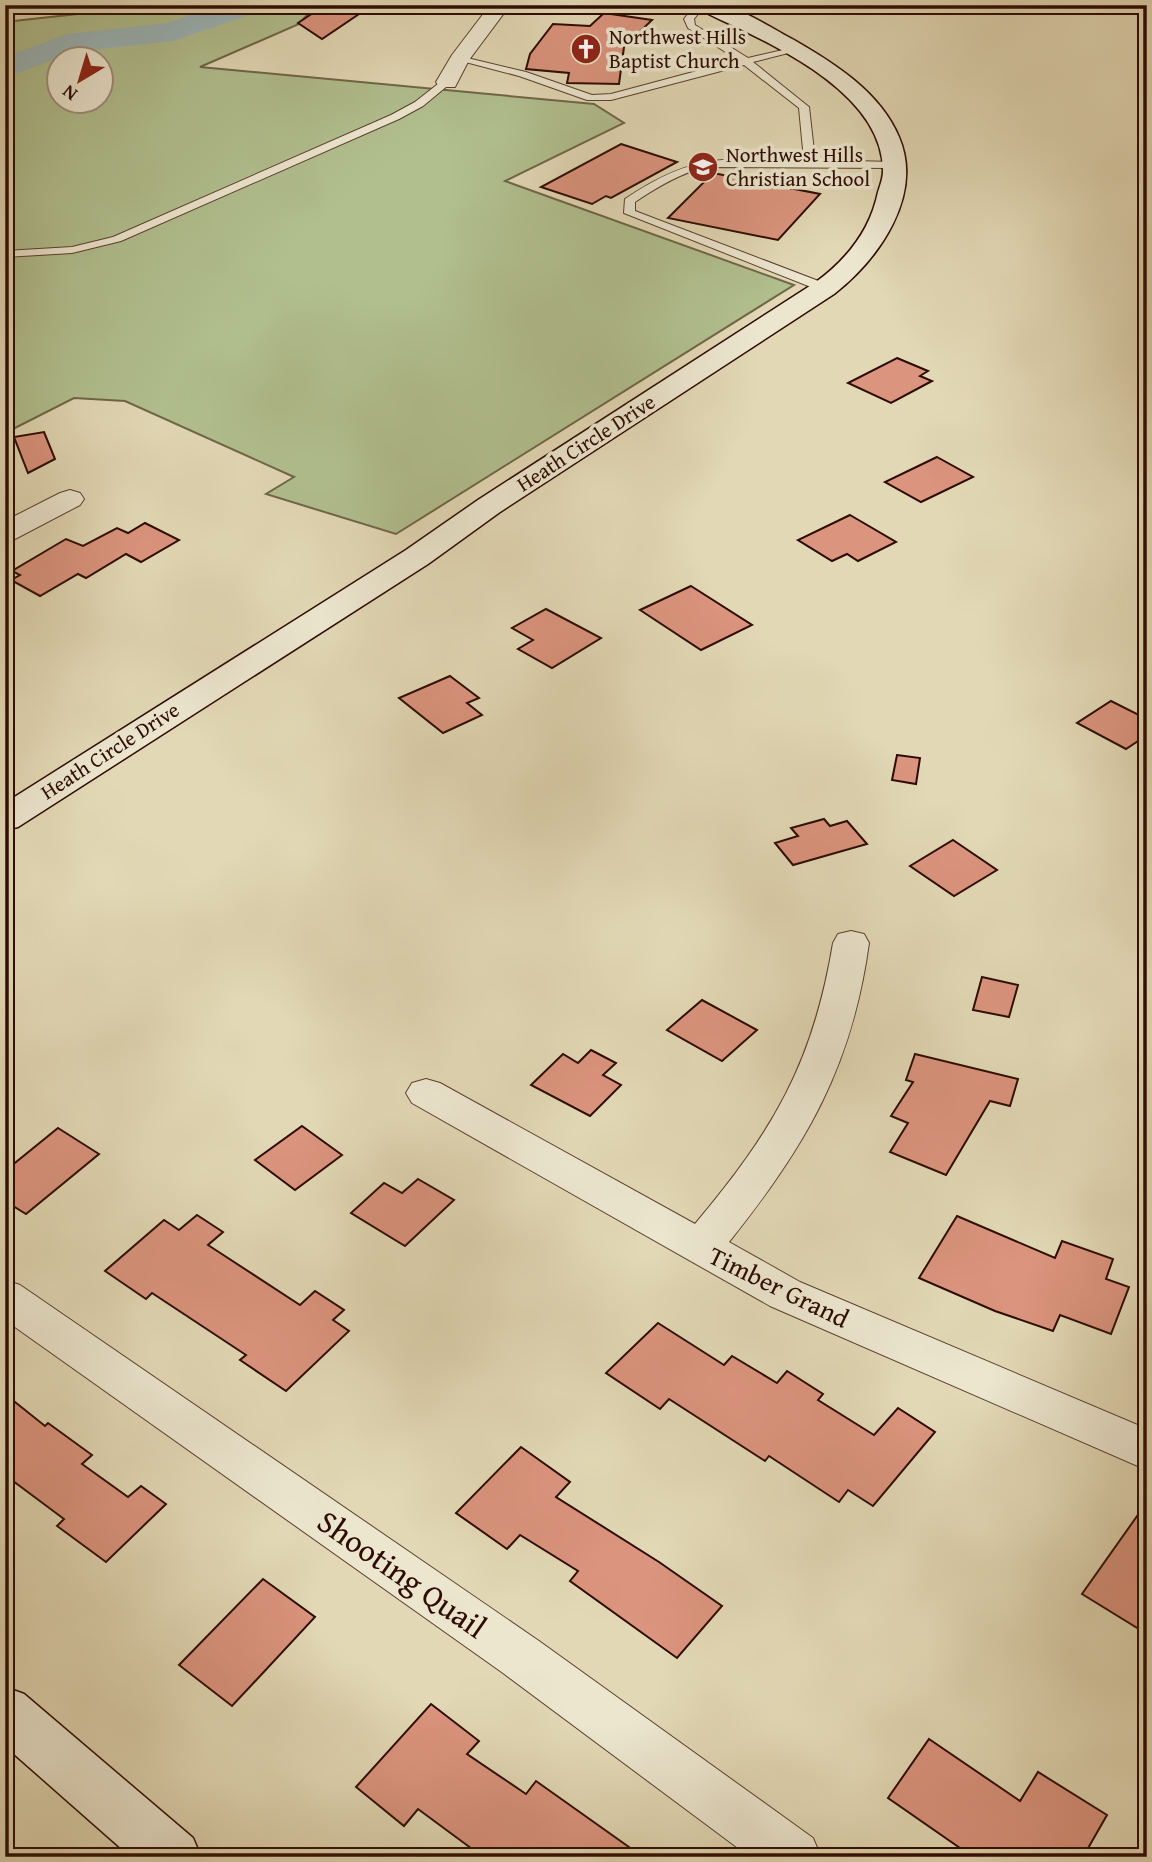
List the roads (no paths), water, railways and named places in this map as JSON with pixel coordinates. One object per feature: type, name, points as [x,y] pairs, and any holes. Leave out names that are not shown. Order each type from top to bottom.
[{"type":"street","points":[[447,82],[460,59],[500,5]]},
{"type":"street","name":"Heath Circle Drive","points":[[5,819],[417,557],[489,506],[825,288],[856,259],[878,233],[892,199],[892,149],[883,129],[865,103],[841,79],[793,49],[702,5]]},
{"type":"street","points":[[5,533],[70,499]]},
{"type":"street","points":[[700,1248],[790,1127],[829,1044],[845,984],[851,943]]},
{"type":"street","name":"Timber Grand","points":[[426,1093],[785,1294],[1103,1429],[1147,1451]]},
{"type":"street","name":"Shooting Quail","points":[[5,1297],[521,1657],[794,1857]]},
{"type":"street","points":[[5,1712],[173,1857]]},
{"type":"lane","points":[[702,5],[689,19],[691,26],[744,60],[804,107],[810,163]]},
{"type":"lane","points":[[460,59],[522,74],[591,98],[611,97],[793,49]]},
{"type":"lane","points":[[5,254],[72,250],[117,239],[395,117],[419,104],[447,82]]},
{"type":"lane","points":[[825,288],[630,213],[629,201],[664,178],[694,164],[718,162],[893,165]]},
{"type":"waterway","points":[[5,68],[67,43],[173,32],[249,5]]},
{"type":"place","name":"Northwest Hills Baptist Church","points":[[586,49]]},
{"type":"place","name":"Northwest Hills Christian School","points":[[703,167]]}]
